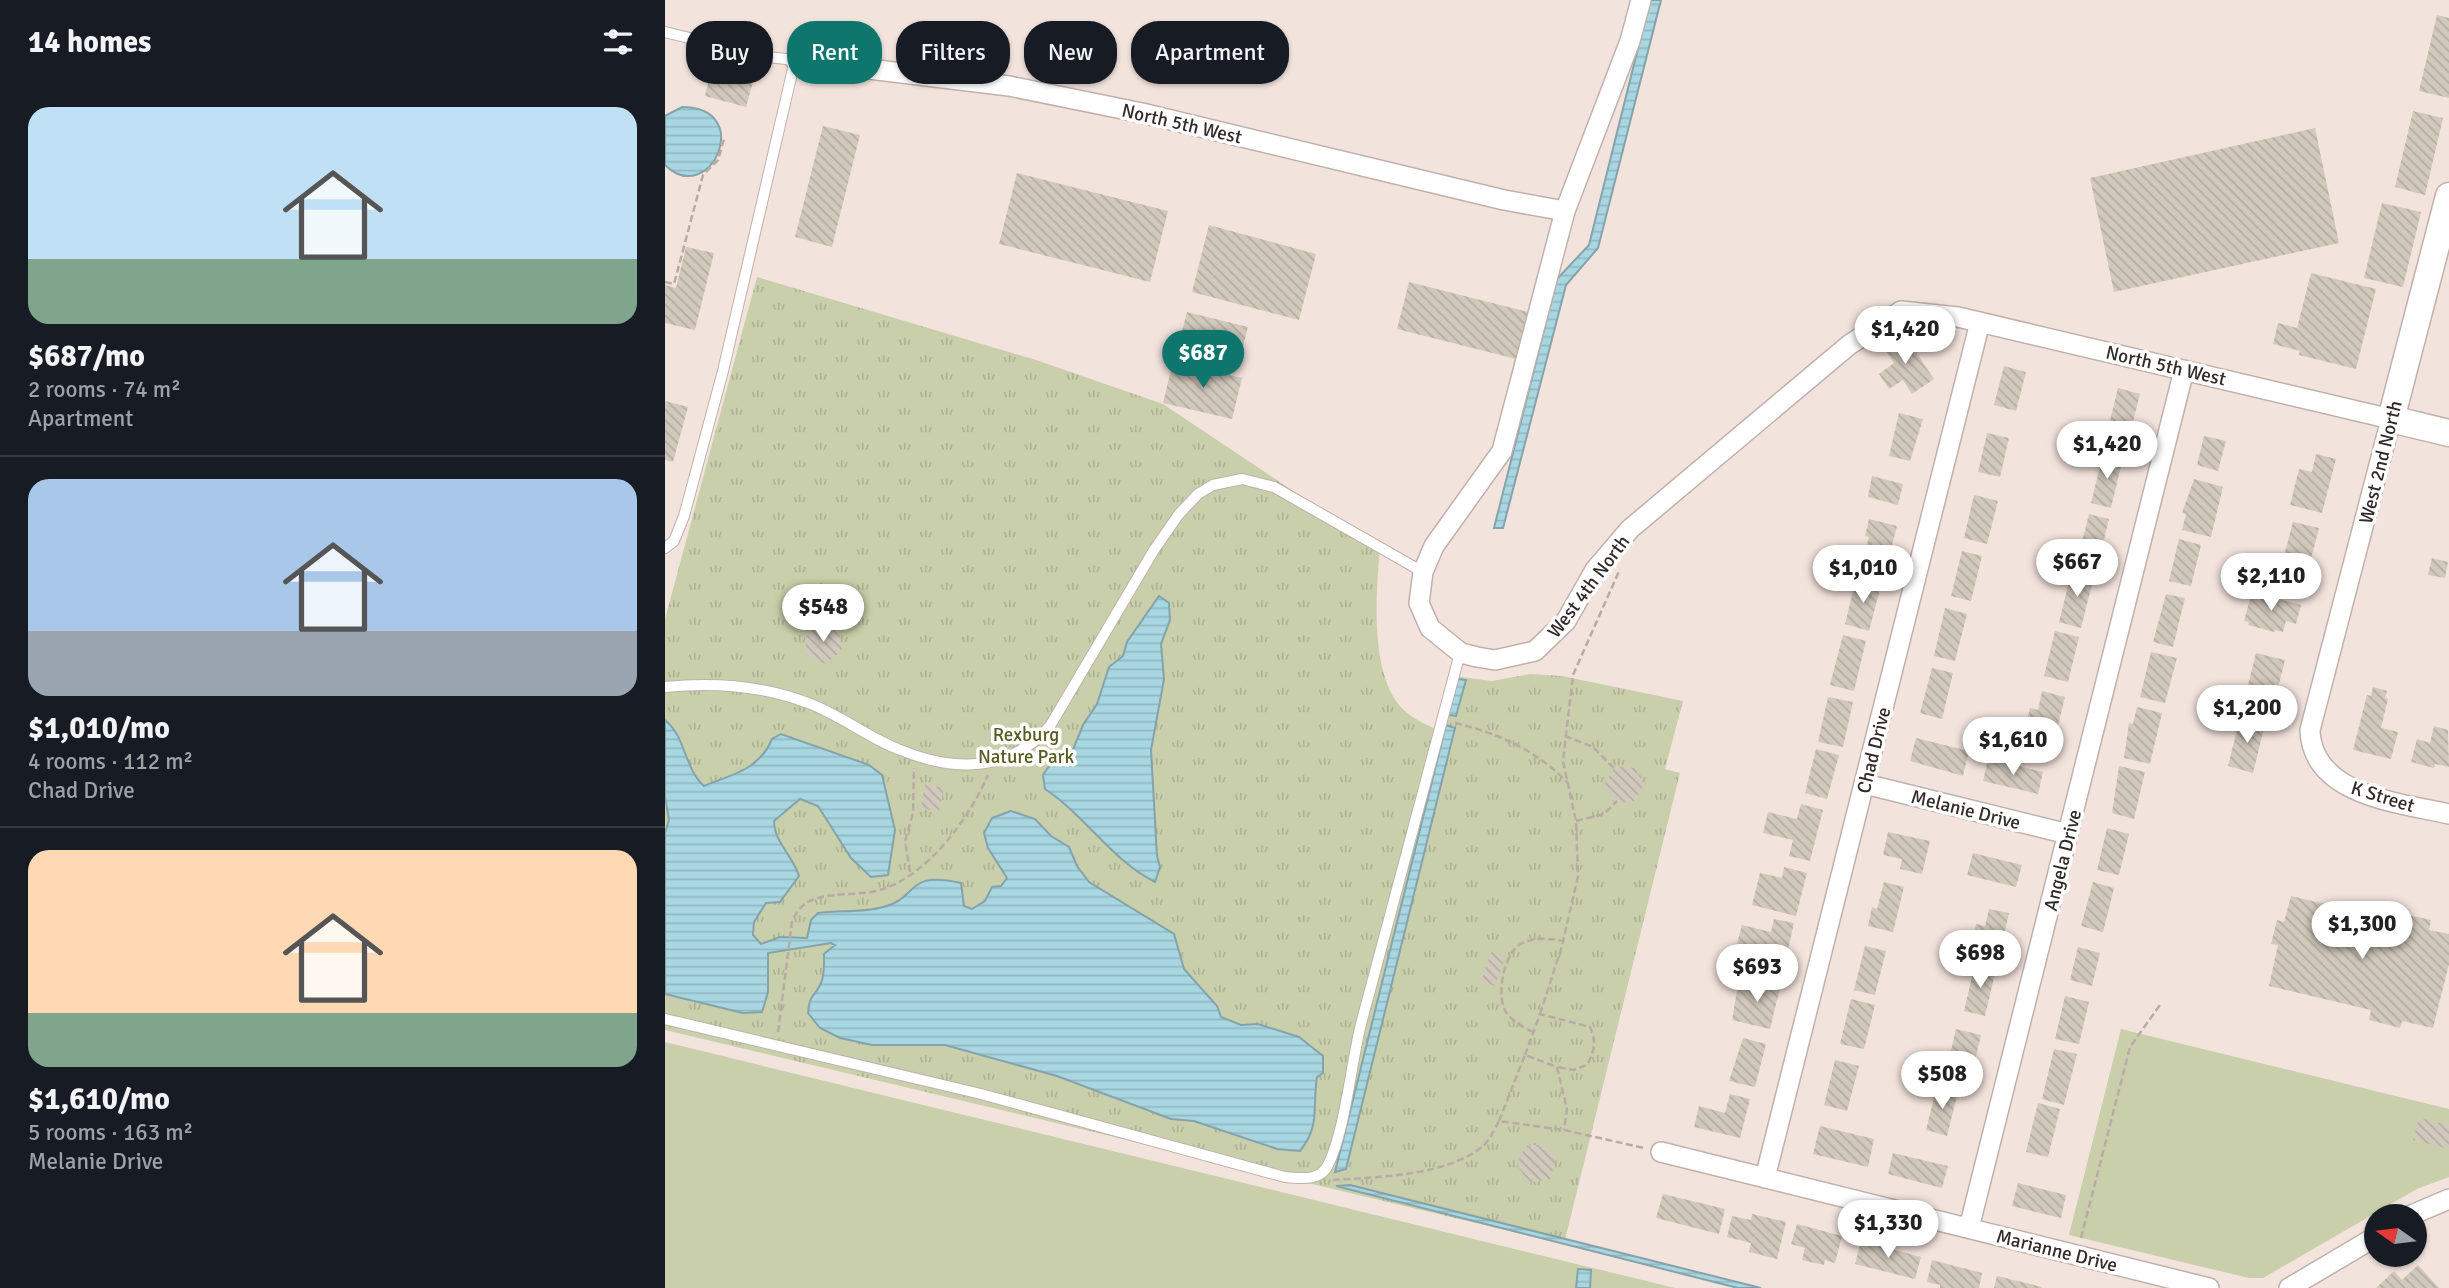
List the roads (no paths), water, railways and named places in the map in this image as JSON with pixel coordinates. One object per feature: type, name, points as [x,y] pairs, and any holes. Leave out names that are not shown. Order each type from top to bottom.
[{"type":"street","name":"West 4th North","points":[[1641,0],[1630,41],[1565,211],[1502,452],[1434,546],[1423,572],[1419,603],[1430,628],[1460,653],[1495,660],[1535,651],[1566,621],[1595,570],[1630,529],[1884,320]]},
{"type":"street","name":"North 5th West","points":[[882,71],[1009,86],[1142,113],[1504,201],[1565,211]]},
{"type":"street","name":"West 2nd North","points":[[2324,766],[2311,742],[2310,730],[2449,196]]},
{"type":"street","name":"North 5th West","points":[[1884,320],[1901,310],[1914,309],[1980,322],[2449,433]]},
{"type":"street","name":"Chad Drive","points":[[1765,1178],[1980,322]]},
{"type":"street","name":"Angela Drive","points":[[1969,1228],[2184,370]]},
{"type":"street","name":"K Street","points":[[2324,766],[2351,788],[2449,814]]},
{"type":"street","name":"Melanie Drive","points":[[1865,784],[2068,834]]},
{"type":"street","name":"Marianne Drive","points":[[1661,1152],[2209,1288]]},
{"type":"street","points":[[2427,1208],[2449,1199]]},
{"type":"street","points":[[2289,1288],[2364,1244]]},
{"type":"lane","points":[[665,32],[787,59]]},
{"type":"lane","points":[[665,548],[674,541],[684,516],[723,370],[789,84]]},
{"type":"lane","points":[[665,687],[718,684],[780,693],[811,704],[899,750],[963,766],[993,763],[1037,741],[1050,726],[1154,550],[1179,514],[1198,494],[1213,485],[1242,479],[1273,487],[1423,572]]},
{"type":"lane","points":[[665,1019],[1033,1107],[1285,1177],[1302,1179],[1321,1174],[1328,1165],[1360,1027],[1460,653]]},
{"type":"water","points":[[1650,0],[1661,0],[1598,248],[1566,285],[1503,528],[1494,528],[1557,279],[1589,245]]},
{"type":"water","points":[[682,107],[704,111],[717,122],[721,137],[718,153],[710,166],[697,174],[682,175],[665,165],[665,116]]},
{"type":"water","points":[[1159,596],[1169,603],[1170,620],[1161,644],[1164,679],[1151,750],[1157,856],[1160,867],[1155,882],[1125,862],[1045,789],[1043,775],[1049,766],[1059,763],[1064,753],[1072,752],[1083,725],[1097,704],[1109,667],[1123,656],[1127,642]]},
{"type":"water","points":[[1458,679],[1466,680],[1456,716],[1448,715]]},
{"type":"water","points":[[665,720],[677,735],[692,770],[704,786],[744,770],[760,758],[772,739],[781,734],[869,765],[882,775],[895,830],[888,875],[871,877],[851,858],[818,806],[800,799],[774,821],[777,836],[799,876],[780,902],[766,903],[754,922],[753,935],[761,944],[780,937],[807,938],[811,920],[818,913],[883,907],[895,903],[921,883],[930,880],[961,883],[964,906],[972,909],[985,901],[992,887],[1001,886],[1007,878],[988,848],[984,833],[992,818],[1011,811],[1035,819],[1051,836],[1069,847],[1077,866],[1089,882],[1174,934],[1184,969],[1217,1006],[1221,1017],[1241,1025],[1258,1024],[1299,1037],[1323,1056],[1323,1073],[1317,1077],[1315,1116],[1307,1142],[1300,1151],[1277,1149],[1194,1121],[1171,1119],[1057,1076],[945,1045],[872,1045],[840,1038],[820,1028],[808,1013],[811,998],[822,980],[824,954],[835,945],[831,943],[768,953],[768,992],[762,1012],[743,1013],[665,994],[665,833],[669,820],[665,797]]},
{"type":"water","points":[[1446,725],[1455,728],[1346,1169],[1335,1172]]},
{"type":"water","points":[[1350,1185],[1761,1288],[1738,1288],[1336,1186]]},
{"type":"water","points":[[1578,1269],[1591,1270],[1590,1288],[1576,1288]]},
{"type":"park label","name":"Rexburg Nature Park","points":[[1026,745]]}]
